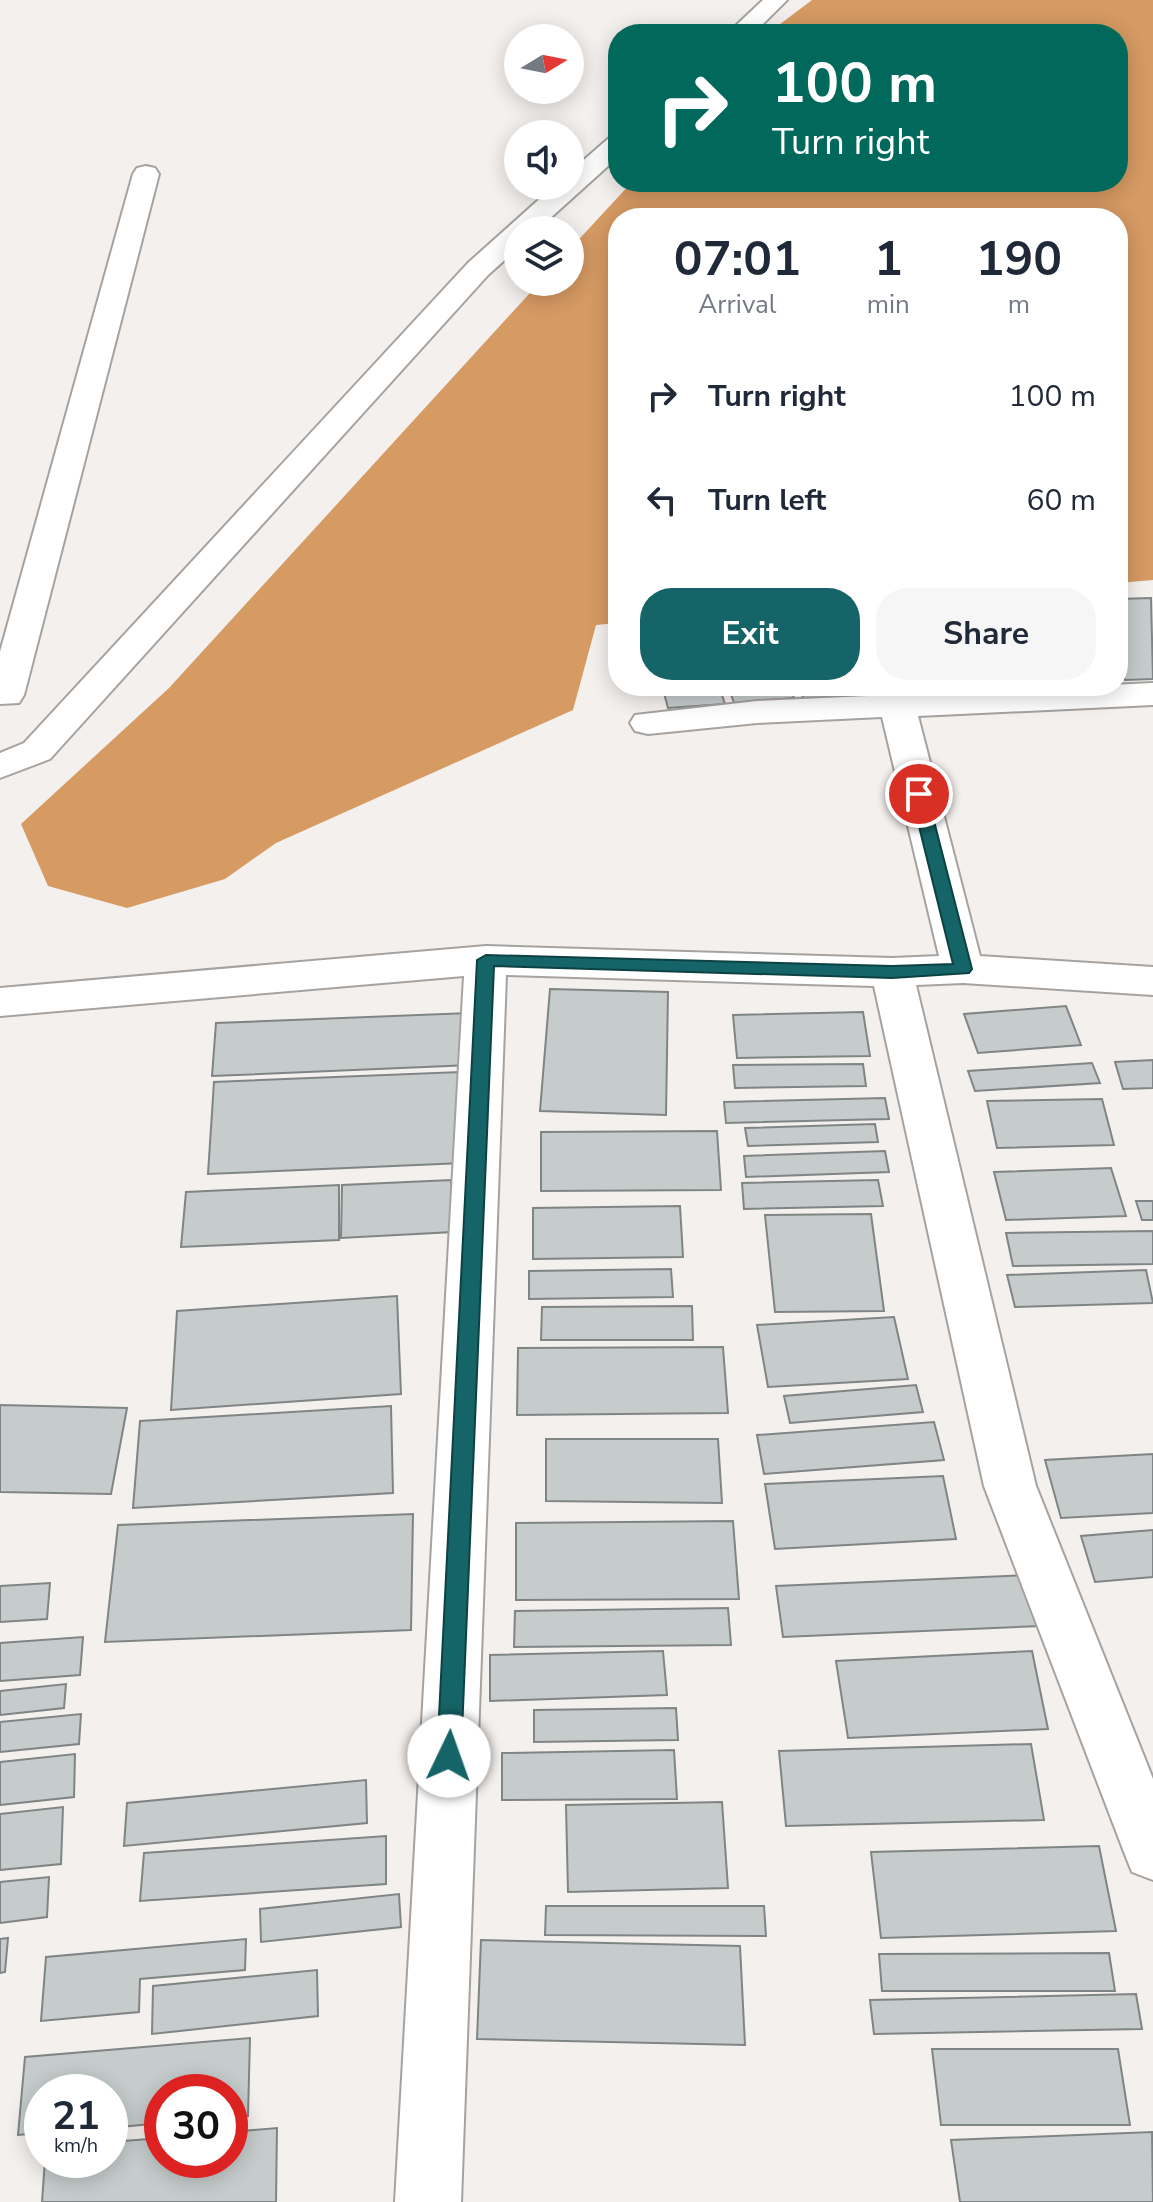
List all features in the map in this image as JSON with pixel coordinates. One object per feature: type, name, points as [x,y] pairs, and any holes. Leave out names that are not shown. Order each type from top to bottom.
[{"type":"street","points":[[750,24],[776,0]]},
{"type":"street","points":[[538,216],[608,152]]},
{"type":"street","points":[[90,694],[22,695],[146,174]]},
{"type":"street","points":[[0,766],[37,751],[478,269],[504,246]]},
{"type":"street","points":[[648,723],[757,712],[1036,696]]},
{"type":"street","points":[[897,706],[963,969]]},
{"type":"street","points":[[0,1002],[486,960],[892,972],[963,969],[1153,981]]},
{"type":"street","points":[[428,2202],[486,960]]},
{"type":"street","points":[[892,972],[1010,1486],[1153,1852]]},
{"type":"shaded area","points":[[812,0],[1153,0],[1153,580],[1128,582],[1128,208],[608,208],[608,624],[596,625],[573,710],[276,843],[225,879],[127,908],[48,886],[21,824],[169,688],[527,296],[584,296],[584,234],[623,192],[1128,192],[1128,24],[780,24]]},
{"type":"building","points":[[1151,598],[1153,679],[1128,680],[1128,599]]},
{"type":"building","points":[[665,696],[722,696],[725,704],[668,708]]},
{"type":"building","points":[[732,696],[794,698],[734,703]]},
{"type":"building","points":[[803,696],[828,696],[830,702],[805,703]]},
{"type":"building","points":[[550,989],[668,992],[666,1115],[540,1111]]},
{"type":"building","points":[[1066,1006],[1081,1045],[978,1053],[964,1014]]},
{"type":"building","points":[[863,1012],[870,1056],[737,1058],[733,1015]]},
{"type":"building","points":[[469,1013],[471,1065],[212,1076],[216,1023]]},
{"type":"building","points":[[1153,1060],[1153,1088],[1123,1089],[1115,1062]]},
{"type":"building","points":[[1092,1063],[1100,1083],[975,1091],[968,1071]]},
{"type":"building","points":[[863,1064],[866,1086],[735,1088],[733,1065]]},
{"type":"building","points":[[460,1072],[463,1163],[208,1174],[214,1082]]},
{"type":"building","points":[[885,1098],[889,1119],[726,1123],[724,1102]]},
{"type":"building","points":[[1102,1099],[1114,1145],[997,1148],[987,1101]]},
{"type":"building","points":[[875,1124],[878,1142],[748,1146],[745,1128]]},
{"type":"building","points":[[717,1131],[721,1190],[541,1191],[541,1132]]},
{"type":"building","points":[[885,1151],[889,1172],[746,1177],[744,1156]]},
{"type":"building","points":[[1111,1168],[1126,1216],[1006,1220],[994,1172]]},
{"type":"building","points":[[451,1180],[453,1232],[341,1238],[342,1185]]},
{"type":"building","points":[[878,1180],[883,1206],[744,1209],[742,1183]]},
{"type":"building","points":[[339,1185],[339,1240],[181,1247],[186,1192]]},
{"type":"building","points":[[1136,1201],[1153,1201],[1153,1220],[1142,1220]]},
{"type":"building","points":[[680,1206],[683,1257],[533,1259],[533,1208]]},
{"type":"building","points":[[871,1214],[884,1311],[775,1312],[765,1215]]},
{"type":"building","points":[[1153,1231],[1153,1264],[1013,1266],[1006,1233]]},
{"type":"building","points":[[671,1269],[673,1297],[529,1299],[529,1271]]},
{"type":"building","points":[[1146,1270],[1153,1303],[1015,1307],[1007,1275]]},
{"type":"building","points":[[397,1296],[401,1394],[171,1410],[177,1311]]},
{"type":"building","points":[[692,1306],[693,1340],[541,1340],[542,1307]]},
{"type":"building","points":[[894,1317],[908,1379],[768,1387],[757,1325]]},
{"type":"building","points":[[723,1347],[728,1413],[517,1415],[518,1348]]},
{"type":"building","points":[[916,1385],[923,1412],[790,1423],[784,1396]]},
{"type":"building","points":[[0,1405],[127,1408],[111,1494],[0,1492]]},
{"type":"building","points":[[391,1406],[393,1493],[133,1508],[140,1421]]},
{"type":"building","points":[[934,1422],[944,1460],[764,1474],[757,1435]]},
{"type":"building","points":[[546,1439],[718,1439],[722,1503],[546,1501]]},
{"type":"building","points":[[1153,1454],[1153,1513],[1061,1518],[1045,1460]]},
{"type":"building","points":[[943,1476],[956,1539],[775,1549],[765,1484]]},
{"type":"building","points":[[413,1514],[411,1630],[105,1642],[118,1525]]},
{"type":"building","points":[[733,1521],[739,1599],[516,1600],[516,1523]]},
{"type":"building","points":[[1153,1530],[1153,1577],[1095,1582],[1081,1536]]},
{"type":"building","points":[[1029,1575],[1040,1626],[783,1637],[776,1586]]},
{"type":"building","points":[[50,1583],[47,1619],[0,1622],[0,1586]]},
{"type":"building","points":[[728,1608],[731,1645],[514,1647],[515,1611]]},
{"type":"building","points":[[83,1637],[80,1675],[0,1681],[0,1643]]},
{"type":"building","points":[[663,1651],[667,1695],[490,1701],[490,1655]]},
{"type":"building","points":[[1032,1651],[1048,1729],[848,1738],[836,1661]]},
{"type":"building","points":[[66,1684],[64,1708],[0,1715],[0,1691]]},
{"type":"building","points":[[676,1708],[678,1740],[534,1742],[534,1710]]},
{"type":"building","points":[[81,1714],[79,1744],[0,1752],[0,1722]]},
{"type":"building","points":[[1031,1744],[1044,1820],[786,1826],[779,1751]]},
{"type":"building","points":[[674,1750],[677,1799],[502,1800],[502,1753]]},
{"type":"building","points":[[75,1754],[74,1797],[0,1805],[0,1762]]},
{"type":"building","points":[[366,1780],[367,1823],[124,1846],[127,1803]]},
{"type":"building","points":[[722,1802],[728,1888],[568,1892],[566,1805]]},
{"type":"building","points":[[63,1807],[61,1864],[0,1870],[0,1814]]},
{"type":"building","points":[[386,1836],[386,1884],[140,1901],[144,1853]]},
{"type":"building","points":[[1099,1846],[1116,1931],[881,1938],[871,1852]]},
{"type":"building","points":[[49,1877],[47,1917],[0,1923],[0,1882]]},
{"type":"building","points":[[399,1894],[401,1927],[261,1942],[260,1909]]},
{"type":"building","points":[[546,1906],[764,1906],[766,1936],[545,1935]]},
{"type":"building","points":[[8,1938],[5,1972],[0,1973],[0,1939]]},
{"type":"building","points":[[246,1939],[245,1970],[140,1979],[139,2012],[41,2021],[46,1957]]},
{"type":"building","points":[[481,1940],[740,1946],[745,2045],[477,2039]]},
{"type":"building","points":[[1109,1953],[1115,1991],[882,1991],[879,1954]]},
{"type":"building","points":[[317,1970],[318,2016],[152,2034],[153,1986]]},
{"type":"building","points":[[1136,1994],[1142,2029],[874,2034],[870,2000]]},
{"type":"building","points":[[250,2038],[248,2116],[248,2074],[144,2074],[144,2125],[128,2126],[128,2074],[24,2074],[24,2134],[18,2135],[25,2057]]},
{"type":"building","points":[[932,2049],[1118,2049],[1130,2125],[941,2125]]},
{"type":"building","points":[[277,2128],[276,2202],[42,2202],[44,2178],[128,2178],[128,2141],[144,2139],[144,2178],[248,2178],[248,2130]]},
{"type":"building","points":[[1152,2132],[1153,2202],[960,2202],[951,2140]]},
{"type":"route","points":[[449,1756],[486,960],[892,972],[963,969],[919,794]]}]
